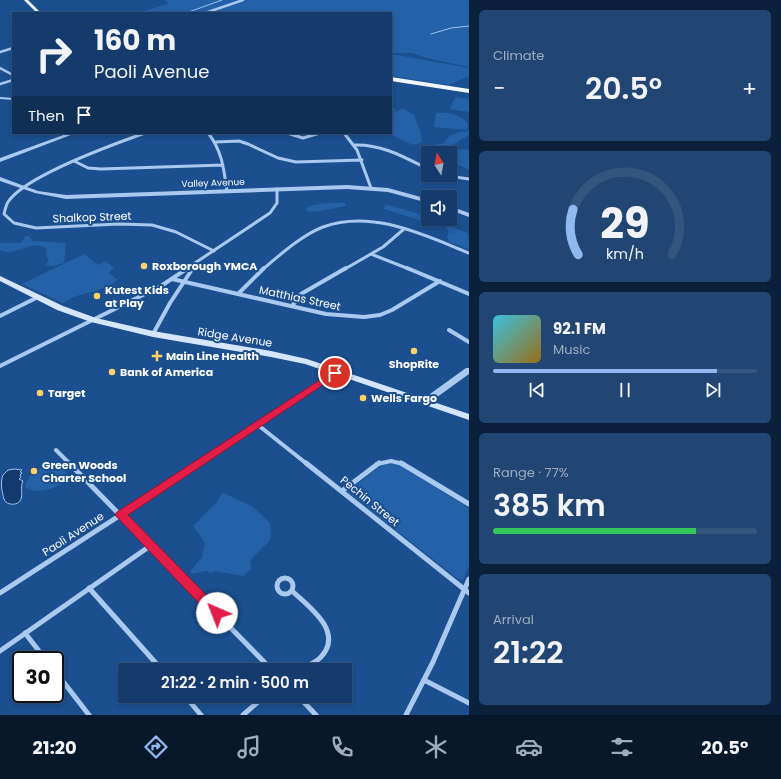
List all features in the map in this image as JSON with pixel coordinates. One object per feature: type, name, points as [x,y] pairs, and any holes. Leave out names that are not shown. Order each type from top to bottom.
[{"type":"main road","points":[[26,0],[38,11]]},
{"type":"main road","points":[[30,0],[38,11]]},
{"type":"main road","points":[[392,80],[469,92]]},
{"type":"main road","name":"Ridge Avenue","points":[[0,278],[66,311],[94,320],[153,334],[279,355],[336,371],[469,417]]},
{"type":"street","points":[[208,12],[243,0]]},
{"type":"street","points":[[0,52],[12,48]]},
{"type":"street","points":[[0,68],[12,74]]},
{"type":"street","points":[[0,84],[12,80]]},
{"type":"street","points":[[0,98],[12,99]]},
{"type":"street","points":[[0,160],[71,134]]},
{"type":"street","points":[[20,187],[41,174],[142,134]]},
{"type":"street","points":[[209,134],[216,142],[221,153],[227,191]]},
{"type":"street","points":[[289,134],[296,138],[304,138],[317,134]]},
{"type":"street","points":[[345,134],[354,145],[362,160],[371,188]]},
{"type":"street","points":[[216,142],[231,140],[246,142],[279,158],[292,162],[362,160]]},
{"type":"street","points":[[354,145],[367,144],[380,146],[421,166]]},
{"type":"street","points":[[74,161],[88,168],[101,169],[223,165]]},
{"type":"street","points":[[457,177],[469,179]]},
{"type":"street","name":"Valley Avenue","points":[[0,179],[20,187],[46,194],[70,197],[340,187],[371,188],[399,192],[421,199]]},
{"type":"street","name":"Shalkop Street","points":[[20,187],[8,197],[3,207],[7,218],[18,224],[39,228],[134,224],[151,225],[169,229],[214,251]]},
{"type":"street","points":[[0,366],[94,320],[172,279],[271,212],[277,202],[277,189]]},
{"type":"street","points":[[457,211],[469,215]]},
{"type":"street","points":[[238,294],[254,274],[310,234],[322,227],[344,221],[364,220],[388,224],[469,253]]},
{"type":"street","points":[[292,306],[301,294],[371,254],[404,230]]},
{"type":"street","points":[[371,254],[440,280],[469,294]]},
{"type":"street","points":[[153,334],[170,303],[197,262]]},
{"type":"street","name":"Matthias Street","points":[[172,279],[332,315],[364,317],[376,316],[392,310],[440,280]]},
{"type":"street","points":[[0,316],[38,297]]},
{"type":"street","points":[[449,330],[469,342]]},
{"type":"street","points":[[426,401],[469,370]]},
{"type":"street","name":"Paoli Avenue","points":[[0,593],[325,381],[336,371]]},
{"type":"street","name":"Pechin Street","points":[[258,425],[467,591]]},
{"type":"street","points":[[56,450],[265,663]]},
{"type":"street","points":[[342,491],[377,464],[390,460],[405,465],[469,504]]},
{"type":"street","points":[[0,651],[150,546]]},
{"type":"street","points":[[406,715],[467,591],[469,579]]},
{"type":"street","points":[[89,588],[156,663]]},
{"type":"street","points":[[292,591],[322,619],[327,628],[329,638],[327,647],[322,655],[312,663]]},
{"type":"street","points":[[25,633],[39,651]]},
{"type":"street","points":[[424,680],[469,703]]},
{"type":"street","points":[[64,683],[89,715]]},
{"type":"street","points":[[191,703],[201,715]]},
{"type":"street","points":[[243,715],[257,703]]},
{"type":"street","points":[[305,703],[316,715]]},
{"type":"shaded area","points":[[165,0],[239,0],[204,12],[142,12],[169,3]]},
{"type":"shaded area","points":[[245,0],[469,0],[469,67],[426,58],[412,53],[392,53],[392,12],[210,12]]},
{"type":"shaded area","points":[[392,54],[469,68],[469,76],[449,85],[392,76]]},
{"type":"shaded area","points":[[455,97],[469,99],[469,112],[450,109]]},
{"type":"shaded area","points":[[392,108],[397,110],[392,114]]},
{"type":"shaded area","points":[[403,108],[414,115],[421,133],[422,142],[413,145],[389,134],[392,134],[392,114]]},
{"type":"shaded area","points":[[436,113],[449,113],[457,115],[467,122],[468,127],[466,130],[434,127]]},
{"type":"shaded area","points":[[469,131],[469,135],[451,146],[435,145],[444,143],[448,137]]},
{"type":"shaded area","points":[[457,150],[469,150],[469,170],[457,164]]},
{"type":"shaded area","points":[[345,203],[346,206],[314,212],[307,211],[306,209],[314,205]]},
{"type":"shaded area","points":[[385,204],[421,214],[421,221],[384,209]]},
{"type":"shaded area","points":[[445,226],[451,226],[466,232],[468,234],[469,249],[449,242],[447,236],[449,232]]},
{"type":"shaded area","points":[[25,236],[29,236],[33,241],[66,243],[64,263],[53,266],[45,265],[49,260],[46,255],[47,250],[39,246],[29,246],[10,252],[0,250],[0,243],[21,243]]},
{"type":"shaded area","points":[[84,254],[98,265],[106,261],[115,269],[111,270],[109,273],[116,279],[120,277],[111,285],[71,298],[63,303],[22,284]]},
{"type":"shaded area","points":[[53,463],[66,472],[68,480],[48,490],[37,491],[26,488],[25,485],[34,469],[47,468]]},
{"type":"shaded area","points":[[385,463],[393,463],[402,466],[469,508],[469,566],[463,580],[458,579],[349,493],[349,490]]},
{"type":"shaded area","points":[[8,470],[22,470],[20,472],[22,473],[20,475],[21,477],[19,479],[23,481],[22,495],[18,503],[10,504],[4,499],[2,481],[3,475]]},
{"type":"shaded area","points":[[224,493],[253,507],[270,523],[271,537],[250,562],[252,569],[243,576],[214,571],[211,573],[206,571],[192,574],[190,572],[202,557],[205,543],[193,526],[217,502],[221,494]]},
{"type":"waterway","points":[[189,12],[222,0]]},
{"type":"waterway","points":[[431,34],[451,28],[469,26]]},
{"type":"place","name":"Roxborough YMCA","points":[[144,266]]},
{"type":"place","name":"Kutest Kids at Play","points":[[97,296]]},
{"type":"place","name":"ShopRite","points":[[414,351]]},
{"type":"place","name":"Main Line Health","points":[[157,356]]},
{"type":"place","name":"Bank of America","points":[[112,372]]},
{"type":"place","name":"Target","points":[[40,393]]},
{"type":"place","name":"Wells Fargo","points":[[363,398]]},
{"type":"place","name":"Green Woods Charter School","points":[[34,471]]},
{"type":"route","points":[[217,613],[121,515],[318,386],[335,373]]}]
